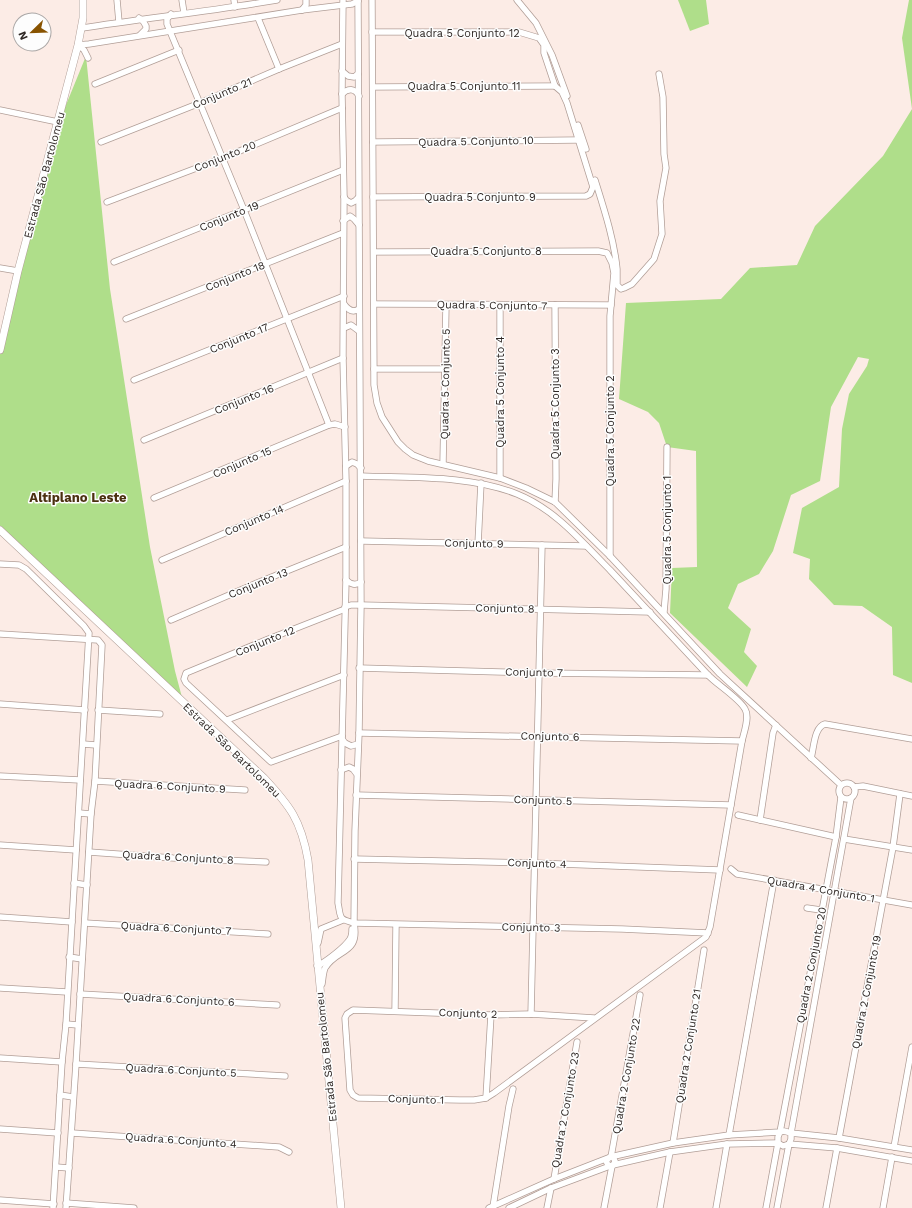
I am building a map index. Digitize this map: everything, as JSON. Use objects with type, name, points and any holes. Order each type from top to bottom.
[{"type":"street","name":"Estrada São Bartolomeu","points":[[0,350],[18,271],[78,45],[82,28],[84,8],[83,0]]},
{"type":"street","points":[[117,0],[119,22]]},
{"type":"street","points":[[182,0],[184,13]]},
{"type":"street","points":[[234,0],[235,7]]},
{"type":"street","points":[[82,28],[139,18],[235,7],[277,0]]},
{"type":"street","points":[[302,10],[306,5],[306,0]]},
{"type":"street","points":[[78,45],[258,18],[344,2],[352,4],[358,0]]},
{"type":"street","points":[[320,996],[323,972],[326,966],[352,945],[354,942],[355,930],[354,859],[356,773],[359,733],[361,605],[358,0]]},
{"type":"street","points":[[372,0],[374,385],[377,404],[382,417],[398,442],[413,454],[428,461],[500,478],[526,488],[555,502],[664,612],[720,674],[841,785]]},
{"type":"street","points":[[517,0],[536,23],[552,55],[582,138],[605,210],[617,269],[617,285],[621,289],[632,284],[654,259],[662,234],[660,201],[666,168],[664,154],[663,97],[659,74]]},
{"type":"street","points":[[342,919],[338,903],[346,580],[346,466],[343,358],[344,197],[342,108],[342,44],[344,2]]},
{"type":"street","points":[[171,14],[167,22],[170,31],[244,210],[329,426],[335,424],[345,427]]},
{"type":"street","points":[[139,18],[146,26],[146,29],[140,35]]},
{"type":"street","points":[[258,18],[279,69]]},
{"type":"street","name":"Quadra 5 Conjunto 12","points":[[372,32],[519,32],[539,38],[543,42],[546,58],[555,86]]},
{"type":"street","name":"Conjunto 21","points":[[101,142],[342,44]]},
{"type":"street","points":[[78,45],[84,50],[88,58]]},
{"type":"street","points":[[95,84],[179,50]]},
{"type":"street","points":[[342,71],[348,76],[354,77],[358,74]]},
{"type":"street","points":[[555,86],[564,96],[578,140]]},
{"type":"street","name":"Quadra 5 Conjunto 11","points":[[373,87],[555,86]]},
{"type":"street","points":[[342,94],[346,90],[351,89],[354,90],[359,97]]},
{"type":"street","name":"Conjunto 20","points":[[107,202],[223,158],[342,108]]},
{"type":"street","points":[[0,110],[58,122]]},
{"type":"street","name":"Quadra 5 Conjunto 10","points":[[373,142],[578,140]]},
{"type":"street","name":"Quadra 5 Conjunto 9","points":[[373,197],[586,196],[590,194],[594,187],[578,140]]},
{"type":"street","name":"Conjunto 19","points":[[114,262],[343,170]]},
{"type":"street","points":[[344,197],[350,203],[358,198]]},
{"type":"street","points":[[343,221],[348,216],[352,216],[359,226]]},
{"type":"street","name":"Conjunto 18","points":[[126,319],[343,233]]},
{"type":"street","name":"Quadra 5 Conjunto 8","points":[[374,252],[598,251]]},
{"type":"street","name":"Quadra 5 Conjunto 2","points":[[598,251],[607,253],[612,263],[614,273],[611,305],[610,556]]},
{"type":"street","points":[[0,268],[18,271]]},
{"type":"street","name":"Conjunto 17","points":[[134,380],[344,296]]},
{"type":"street","points":[[344,304],[352,310],[359,309]]},
{"type":"street","name":"Quadra 5 Conjunto 7","points":[[374,304],[611,305]]},
{"type":"street","name":"Quadra 5 Conjunto 5","points":[[444,464],[446,304]]},
{"type":"street","name":"Quadra 5 Conjunto 4","points":[[500,305],[500,478]]},
{"type":"street","name":"Quadra 5 Conjunto 3","points":[[555,502],[556,305]]},
{"type":"street","points":[[344,328],[351,325],[359,331]]},
{"type":"street","name":"Conjunto 16","points":[[144,440],[343,358]]},
{"type":"street","points":[[374,369],[445,370]]},
{"type":"street","name":"Conjunto 15","points":[[154,498],[329,426]]},
{"type":"street","name":"Quadra 5 Conjunto 1","points":[[664,612],[666,589],[667,447]]},
{"type":"street","points":[[346,466],[352,462],[361,468]]},
{"type":"street","points":[[361,476],[435,479],[481,483],[518,494],[538,504],[560,520],[650,612],[708,676],[746,710],[746,722],[708,933],[701,940],[486,1098]]},
{"type":"street","name":"Conjunto 14","points":[[162,560],[346,481]]},
{"type":"street","points":[[478,544],[481,483]]},
{"type":"street","name":"Estrada São Bartolomeu","points":[[0,530],[258,773],[283,799],[295,817],[306,847],[341,1208]]},
{"type":"street","name":"Conjunto 9","points":[[361,541],[586,546]]},
{"type":"street","points":[[531,1014],[542,545]]},
{"type":"street","name":"Conjunto 13","points":[[171,620],[346,547]]},
{"type":"street","points":[[0,564],[19,565],[26,569],[84,626],[89,633],[90,639],[54,1206],[0,1200]]},
{"type":"street","points":[[346,580],[349,583],[354,584],[361,582]]},
{"type":"street","name":"Conjunto 8","points":[[345,608],[351,605],[361,605],[650,612]]},
{"type":"street","name":"Conjunto 12","points":[[227,720],[186,683],[184,679],[186,673],[345,608]]},
{"type":"street","points":[[0,634],[90,639],[98,640],[102,645],[95,781],[91,814],[72,1133],[66,1206],[134,1208]]},
{"type":"street","name":"Conjunto 7","points":[[359,668],[708,676]]},
{"type":"street","points":[[342,737],[271,762],[227,720],[344,675]]},
{"type":"street","points":[[0,704],[85,710]]},
{"type":"street","points":[[98,710],[160,714]]},
{"type":"street","points":[[811,758],[818,729],[825,724],[912,739]]},
{"type":"street","points":[[760,820],[773,732],[776,725]]},
{"type":"street","name":"Conjunto 6","points":[[359,733],[742,741]]},
{"type":"street","points":[[342,737],[345,743],[351,746],[358,744]]},
{"type":"street","points":[[83,744],[96,745]]},
{"type":"street","points":[[341,770],[349,767],[356,773]]},
{"type":"street","points":[[0,776],[80,780]]},
{"type":"street","name":"Quadra 6 Conjunto 9","points":[[95,781],[245,790]]},
{"type":"street","points":[[841,785],[848,783],[854,787],[863,786],[912,796]]},
{"type":"street","points":[[841,785],[839,790],[841,797],[846,799],[851,798]]},
{"type":"street","points":[[777,1208],[791,1139],[834,891],[851,798],[854,794],[854,787]]},
{"type":"street","name":"Quadra 2 Conjunto 19","points":[[839,1138],[893,847],[900,794]]},
{"type":"street","name":"Conjunto 5","points":[[356,795],[731,805]]},
{"type":"street","name":"Quadra 2 Conjunto 20","points":[[780,1132],[836,837],[841,797]]},
{"type":"street","points":[[79,813],[91,814]]},
{"type":"street","points":[[738,815],[836,837]]},
{"type":"street","points":[[844,839],[912,850]]},
{"type":"street","points":[[0,845],[76,850]]},
{"type":"street","name":"Quadra 6 Conjunto 8","points":[[89,852],[173,858],[266,862]]},
{"type":"street","name":"Conjunto 4","points":[[354,859],[534,863],[720,870]]},
{"type":"street","name":"Quadra 4 Conjunto 1","points":[[731,869],[737,874],[912,905]]},
{"type":"street","points":[[729,1135],[774,880]]},
{"type":"street","points":[[74,883],[87,885]]},
{"type":"street","points":[[807,908],[821,910]]},
{"type":"street","points":[[0,917],[72,922]]},
{"type":"street","points":[[314,928],[342,919]]},
{"type":"street","points":[[316,951],[321,929],[342,919]]},
{"type":"street","name":"Conjunto 3","points":[[342,919],[354,923],[396,925],[622,929],[708,933]]},
{"type":"street","name":"Quadra 6 Conjunto 7","points":[[84,923],[268,934]]},
{"type":"street","points":[[317,966],[348,942],[354,923]]},
{"type":"street","points":[[395,1011],[396,925]]},
{"type":"street","name":"Quadra 2 Conjunto 21","points":[[673,1143],[704,950]]},
{"type":"street","points":[[69,957],[82,959]]},
{"type":"street","points":[[0,988],[67,992]]},
{"type":"street","name":"Quadra 6 Conjunto 6","points":[[80,994],[277,1005]]},
{"type":"street","name":"Quadra 2 Conjunto 22","points":[[604,1208],[612,1166],[615,1161],[611,1158],[640,995]]},
{"type":"street","name":"Conjunto 2","points":[[350,1090],[345,1018],[347,1014],[353,1010],[531,1014],[594,1018]]},
{"type":"street","points":[[486,1098],[491,1014]]},
{"type":"street","points":[[66,1024],[78,1025]]},
{"type":"street","name":"Quadra 2 Conjunto 23","points":[[554,1178],[577,1042]]},
{"type":"street","points":[[894,1147],[912,1047]]},
{"type":"street","points":[[0,1058],[62,1062]]},
{"type":"street","name":"Quadra 6 Conjunto 5","points":[[76,1064],[285,1076]]},
{"type":"street","points":[[491,1207],[513,1089]]},
{"type":"street","name":"Conjunto 1","points":[[350,1090],[353,1095],[358,1098],[474,1100],[486,1098]]},
{"type":"street","points":[[60,1095],[74,1097]]},
{"type":"street","points":[[0,1129],[58,1133]]},
{"type":"street","points":[[491,1207],[554,1178],[611,1158],[673,1143],[729,1135],[784,1131],[912,1150]]},
{"type":"street","points":[[766,1208],[780,1132]]},
{"type":"street","name":"Quadra 6 Conjunto 4","points":[[72,1133],[279,1147],[290,1152]]},
{"type":"street","points":[[509,1208],[551,1188],[612,1166],[670,1152],[727,1144],[778,1143],[783,1146],[789,1144],[837,1148],[912,1161]]},
{"type":"street","points":[[716,1208],[727,1144]]},
{"type":"street","points":[[826,1208],[837,1148]]},
{"type":"street","points":[[660,1208],[670,1152]]},
{"type":"street","points":[[883,1208],[892,1158]]},
{"type":"street","points":[[56,1167],[69,1168]]},
{"type":"street","points":[[548,1208],[551,1188]]},
{"type":"green space","points":[[678,0],[706,0],[709,24],[690,31]]},
{"type":"green space","points":[[909,0],[912,0],[912,109],[902,38]]},
{"type":"green space","points":[[86,56],[110,289],[150,547],[175,671],[184,705],[0,530],[0,335],[59,122]]},
{"type":"green space","points":[[912,109],[912,683],[893,675],[892,627],[862,606],[834,605],[809,579],[810,559],[793,553],[802,508],[839,487],[842,429],[849,394],[867,366],[869,359],[858,357],[831,407],[820,481],[791,495],[773,551],[759,574],[738,584],[728,608],[751,629],[744,652],[757,666],[747,687],[670,613],[672,568],[697,567],[696,451],[667,447],[659,423],[648,412],[619,399],[626,303],[721,299],[750,268],[797,265],[815,226],[883,156]]},
{"type":"district","name":"Altiplano Leste","points":[[78,497]]}]
